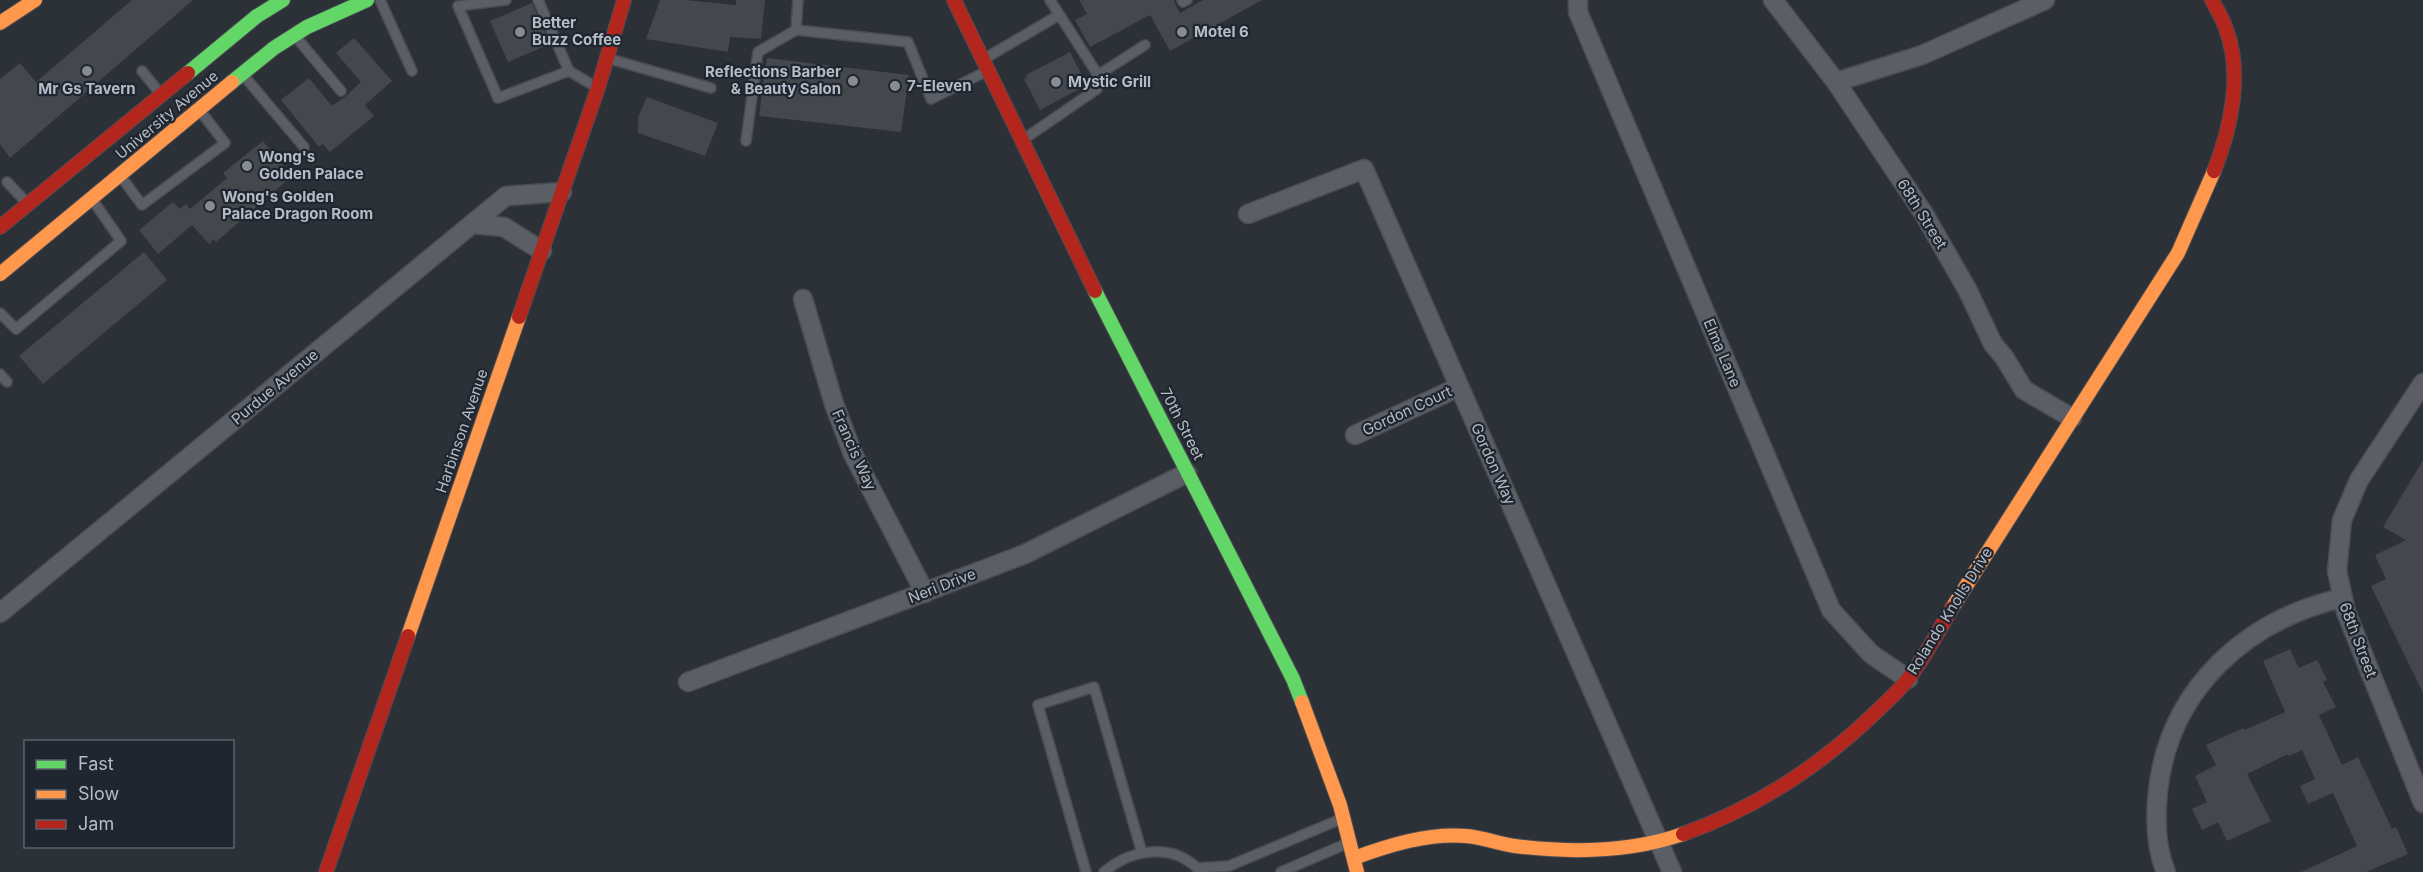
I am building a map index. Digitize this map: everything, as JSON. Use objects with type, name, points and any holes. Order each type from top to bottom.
[{"type":"street","points":[[0,23],[35,0]]},
{"type":"street","name":"University Avenue","points":[[0,227],[256,16],[266,4],[282,0]]},
{"type":"street","name":"University Avenue","points":[[0,274],[274,48],[295,35],[367,0]]},
{"type":"street","name":"Harbinson Avenue","points":[[326,872],[598,88],[624,0]]},
{"type":"street","name":"70th Street","points":[[954,0],[1089,279],[1293,679],[1344,818],[1356,865]]},
{"type":"street","name":"Elma Lane","points":[[1578,0],[1578,12],[1831,610],[1871,654],[1908,679]]},
{"type":"street","name":"68th Street","points":[[1773,0],[1836,82],[1924,214],[1967,289],[1993,344],[2004,357],[2024,390],[2072,418]]},
{"type":"street","points":[[1836,82],[1922,55],[2044,0]]},
{"type":"street","name":"Rolando Knolls Drive","points":[[1356,865],[1398,844],[1443,837],[1467,836],[1552,849],[1607,848],[1660,841],[1728,816],[1784,786],[1853,734],[1886,703],[1908,679],[2178,253],[2225,142],[2233,96],[2232,57],[2222,20],[2212,0]]},
{"type":"street","name":"Gordon Way","points":[[1248,214],[1364,169],[1672,872]]},
{"type":"street","name":"Purdue Avenue","points":[[0,613],[506,196],[562,192]]},
{"type":"street","points":[[472,224],[504,227],[542,251]]},
{"type":"street","name":"Francis Way","points":[[803,299],[834,404],[853,454],[925,593]]},
{"type":"street","name":"68th Street","points":[[2423,383],[2359,480],[2342,520],[2337,570],[2346,612],[2423,803]]},
{"type":"street","name":"Gordon Court","points":[[1355,435],[1459,387]]},
{"type":"street","name":"Neri Drive","points":[[688,682],[1026,554],[1187,473]]},
{"type":"street","points":[[2166,872],[2160,858],[2157,832],[2159,781],[2174,732],[2198,688],[2231,651],[2265,627],[2294,612],[2342,598]]},
{"type":"lane","points":[[380,0],[412,71]]},
{"type":"lane","points":[[506,0],[457,3],[498,98],[569,71]]},
{"type":"lane","points":[[538,0],[569,71],[598,88]]},
{"type":"lane","points":[[796,30],[798,0]]},
{"type":"lane","points":[[1022,140],[1097,89],[1098,75],[1050,0]]},
{"type":"lane","points":[[746,141],[758,52],[796,30],[908,42],[931,99],[1059,15]]},
{"type":"lane","points":[[295,35],[341,91]]},
{"type":"lane","points":[[1098,75],[1145,45]]},
{"type":"lane","points":[[607,59],[711,88]]},
{"type":"lane","points":[[142,71],[161,94]]},
{"type":"lane","points":[[243,74],[304,147]]},
{"type":"lane","points":[[120,175],[141,205],[225,143],[199,110]]},
{"type":"lane","points":[[8,182],[27,204]]},
{"type":"lane","points":[[0,313],[16,329],[122,241],[92,198]]},
{"type":"lane","points":[[0,374],[7,382]]},
{"type":"lane","points":[[1086,872],[1038,705],[1094,687],[1142,853]]},
{"type":"lane","points":[[1104,872],[1120,861],[1142,853],[1163,851],[1175,854],[1198,870],[1229,866],[1344,818]]},
{"type":"lane","points":[[1281,872],[1350,842]]},
{"type":"building","points":[[132,0],[193,0],[10,158],[0,144],[0,79],[20,63],[36,82]]},
{"type":"building","points":[[660,0],[736,5],[736,0],[765,0],[761,39],[730,37],[728,52],[646,39]]},
{"type":"building","points":[[1079,0],[1175,0],[1180,13],[1203,0],[1262,0],[1170,51],[1150,15],[1090,47],[1075,20],[1087,14]]},
{"type":"building","name":"Better Buzz Coffee","points":[[532,3],[550,44],[508,62],[490,21]]},
{"type":"building","points":[[354,38],[392,81],[365,105],[374,116],[330,152],[323,144],[319,147],[281,100],[309,78],[332,106],[346,96],[361,82],[336,53]]},
{"type":"building","name":"Mystic Grill","points":[[1070,52],[1087,85],[1040,110],[1024,79],[1026,75]]},
{"type":"building","points":[[767,58],[909,75],[901,132],[759,116]]},
{"type":"building","points":[[647,97],[718,123],[705,156],[638,133],[638,117]]},
{"type":"building","points":[[263,141],[292,176],[216,242],[214,239],[209,244],[192,225],[158,254],[139,230],[173,202],[180,209],[186,204],[190,209],[227,178],[223,173]]},
{"type":"building","points":[[144,252],[167,280],[43,384],[19,356]]},
{"type":"building","points":[[2423,460],[2423,693],[2371,586],[2386,579],[2375,555],[2406,540],[2383,527]]},
{"type":"building","points":[[2290,649],[2299,668],[2317,660],[2327,680],[2323,682],[2336,707],[2319,715],[2342,765],[2358,757],[2392,829],[2396,827],[2408,854],[2366,872],[2301,872],[2357,846],[2333,793],[2308,804],[2300,786],[2315,779],[2302,750],[2289,756],[2288,754],[2247,774],[2271,821],[2227,841],[2218,822],[2202,830],[2192,809],[2207,802],[2195,776],[2216,765],[2206,745],[2285,712],[2263,661]]},
{"type":"traffic: fast","points":[[188,73],[257,16],[283,0]]},
{"type":"traffic: fast","points":[[232,82],[274,48],[307,27],[367,0]]},
{"type":"traffic: fast","points":[[1095,291],[1293,679],[1302,702]]},
{"type":"traffic: slow","points":[[0,23],[35,0]]},
{"type":"traffic: slow","points":[[0,274],[232,82]]},
{"type":"traffic: slow","points":[[1952,608],[2178,253],[2214,171]]},
{"type":"traffic: slow","points":[[408,636],[519,317]]},
{"type":"traffic: slow","points":[[1302,702],[1340,805],[1357,872]]},
{"type":"traffic: slow","points":[[1354,858],[1395,845],[1437,836],[1466,836],[1515,846],[1579,850],[1621,848],[1683,834]]},
{"type":"traffic: jam","points":[[519,317],[598,88],[624,0]]},
{"type":"traffic: jam","points":[[954,0],[1095,291]]},
{"type":"traffic: jam","points":[[2212,0],[2223,22],[2234,64],[2230,119],[2214,171]]},
{"type":"traffic: jam","points":[[0,227],[188,73]]},
{"type":"traffic: jam","points":[[1683,834],[1762,798],[1833,750],[1893,696],[1908,679],[1952,608]]},
{"type":"traffic: jam","points":[[326,872],[408,636]]},
{"type":"place","name":"Better Buzz Coffee","points":[[520,32]]},
{"type":"place","name":"Motel 6","points":[[1182,32]]},
{"type":"place","name":"Mr Gs Tavern","points":[[87,71]]},
{"type":"place","name":"Reflections Barber & Beauty Salon","points":[[853,81]]},
{"type":"place","name":"Mystic Grill","points":[[1056,82]]},
{"type":"place","name":"7-Eleven","points":[[895,86]]},
{"type":"place","name":"Wong's Golden Palace","points":[[247,166]]},
{"type":"place","name":"Wong's Golden Palace Dragon Room","points":[[210,206]]}]
